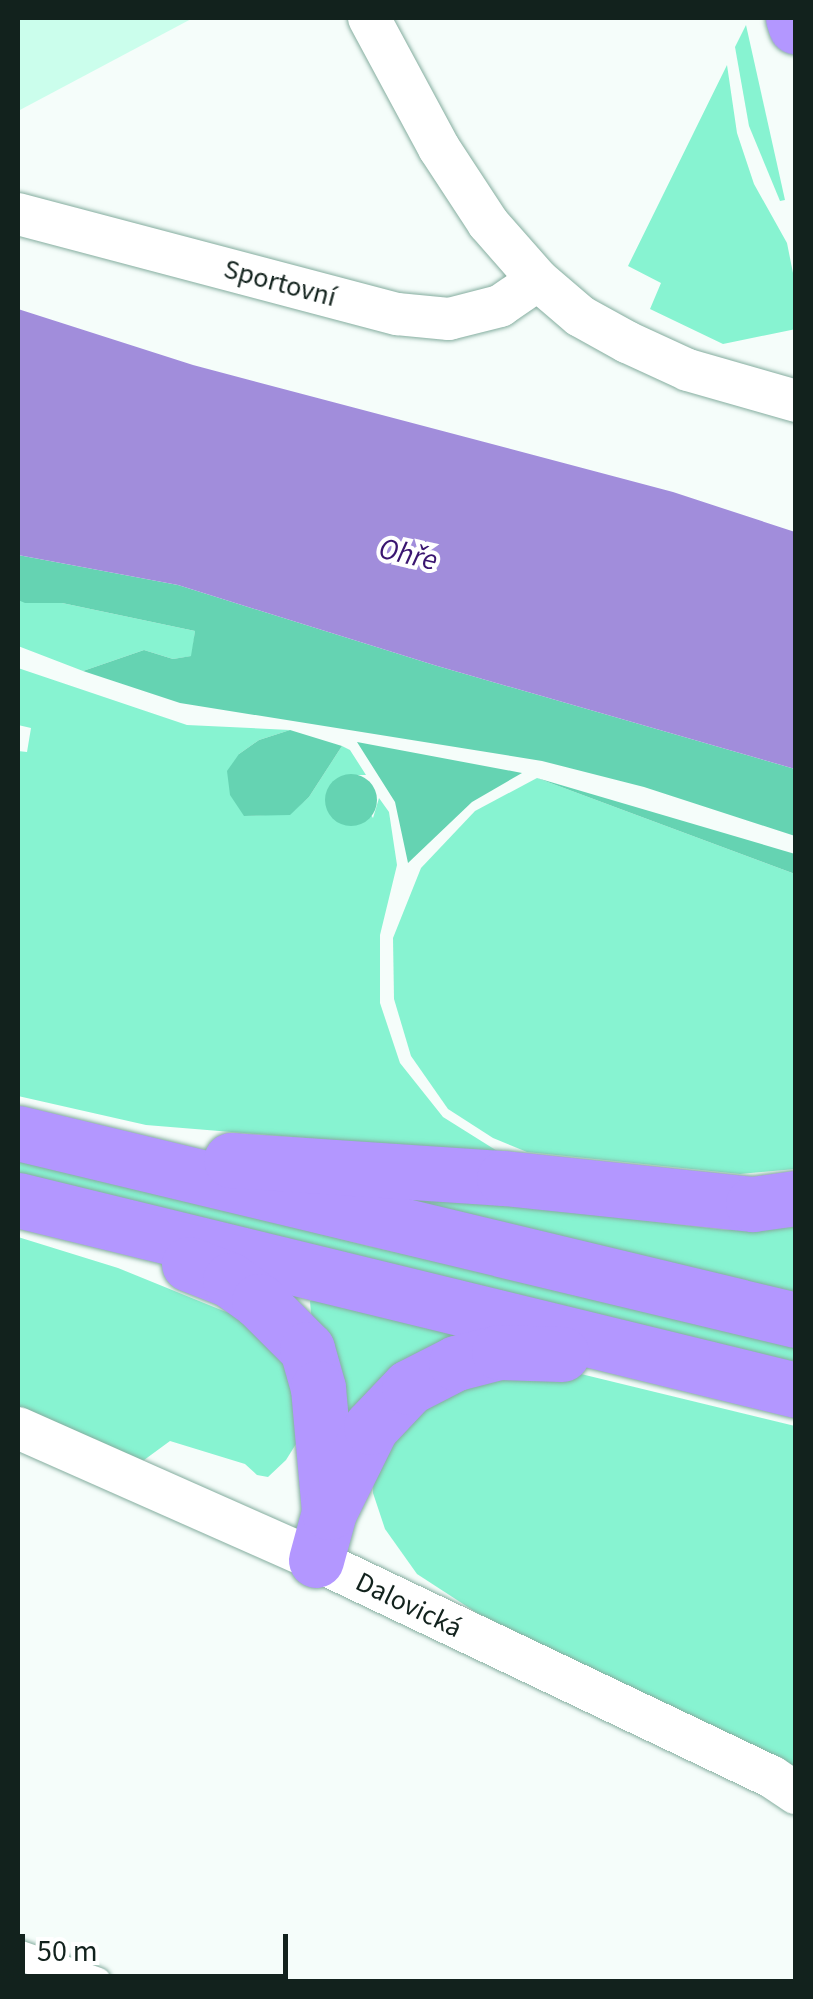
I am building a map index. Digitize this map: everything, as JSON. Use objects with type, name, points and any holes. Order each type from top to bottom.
[{"type":"highway","points":[[794,18],[796,27]]},
{"type":"highway","points":[[18,1133],[796,1320]]},
{"type":"highway","points":[[118,1156],[295,1162],[504,1178],[753,1204],[796,1198]]},
{"type":"highway","points":[[39,1206],[796,1390]]},
{"type":"highway","points":[[39,1206],[230,1280],[259,1301],[307,1349],[318,1388],[322,1536]]},
{"type":"highway","points":[[322,1536],[372,1426],[409,1386],[456,1364],[498,1352],[694,1365]]},
{"type":"street","points":[[369,18],[439,148],[488,223],[538,280],[580,316],[627,342],[688,370],[796,401]]},
{"type":"street","name":"Sportovní","points":[[18,214],[396,314],[450,319],[500,306],[538,280]]},
{"type":"street","name":"Dalovická","points":[[18,1428],[322,1536],[796,1793]]},
{"type":"street","points":[[18,1955],[96,1982]]},
{"type":"shaded area","points":[[18,18],[193,18],[18,111]]},
{"type":"green space","points":[[746,25],[785,200],[780,201],[749,126],[735,47]]},
{"type":"green space","points":[[727,65],[737,133],[754,184],[787,243],[795,283],[796,329],[723,344],[650,309],[661,283],[628,266]]},
{"type":"green space","points":[[18,555],[178,585],[434,665],[795,769],[795,836],[644,787],[542,761],[180,703],[83,671],[144,650],[173,659],[191,656],[195,631],[62,603],[18,600]]},
{"type":"green space","points":[[18,600],[62,603],[195,631],[192,656],[173,659],[144,650],[83,671],[18,646]]},
{"type":"green space","points":[[18,668],[187,725],[290,730],[259,740],[239,754],[245,816],[290,814],[309,797],[342,746],[350,750],[366,775],[346,775],[373,818],[379,798],[389,812],[397,865],[380,935],[380,1003],[400,1063],[443,1117],[502,1154],[146,1125],[18,1096],[18,751],[27,752],[31,728],[18,725]]},
{"type":"green space","points":[[290,730],[342,746],[309,797],[290,815],[244,816],[230,795],[227,771],[239,754],[259,740]]},
{"type":"green space","points":[[357,742],[522,773],[472,802],[408,863],[395,802]]},
{"type":"green space","points":[[351,774],[370,781],[377,800],[370,819],[351,826],[332,819],[325,800],[332,781]]},
{"type":"green space","points":[[537,778],[795,874],[795,1169],[740,1174],[527,1152],[493,1138],[448,1109],[411,1056],[394,999],[393,938],[421,868],[475,811]]},
{"type":"green space","points":[[537,778],[795,854],[795,874]]},
{"type":"green space","points":[[18,1157],[368,1246],[795,1343],[795,1363],[18,1175]]},
{"type":"green space","points":[[337,1185],[726,1230],[795,1227],[795,1293]]},
{"type":"green space","points":[[18,1237],[118,1268],[236,1316],[293,1373],[296,1444],[286,1460],[268,1477],[257,1475],[245,1464],[170,1441],[140,1463],[18,1409]]},
{"type":"green space","points":[[310,1301],[453,1333],[455,1338],[350,1420],[332,1356],[311,1313]]},
{"type":"green space","points":[[513,1370],[581,1374],[795,1426],[795,1767],[477,1613],[417,1574],[385,1529],[373,1493],[374,1466],[434,1395]]},
{"type":"water","name":"Ohře","points":[[18,309],[193,365],[673,492],[795,532],[795,769],[434,665],[178,585],[18,555]]}]
